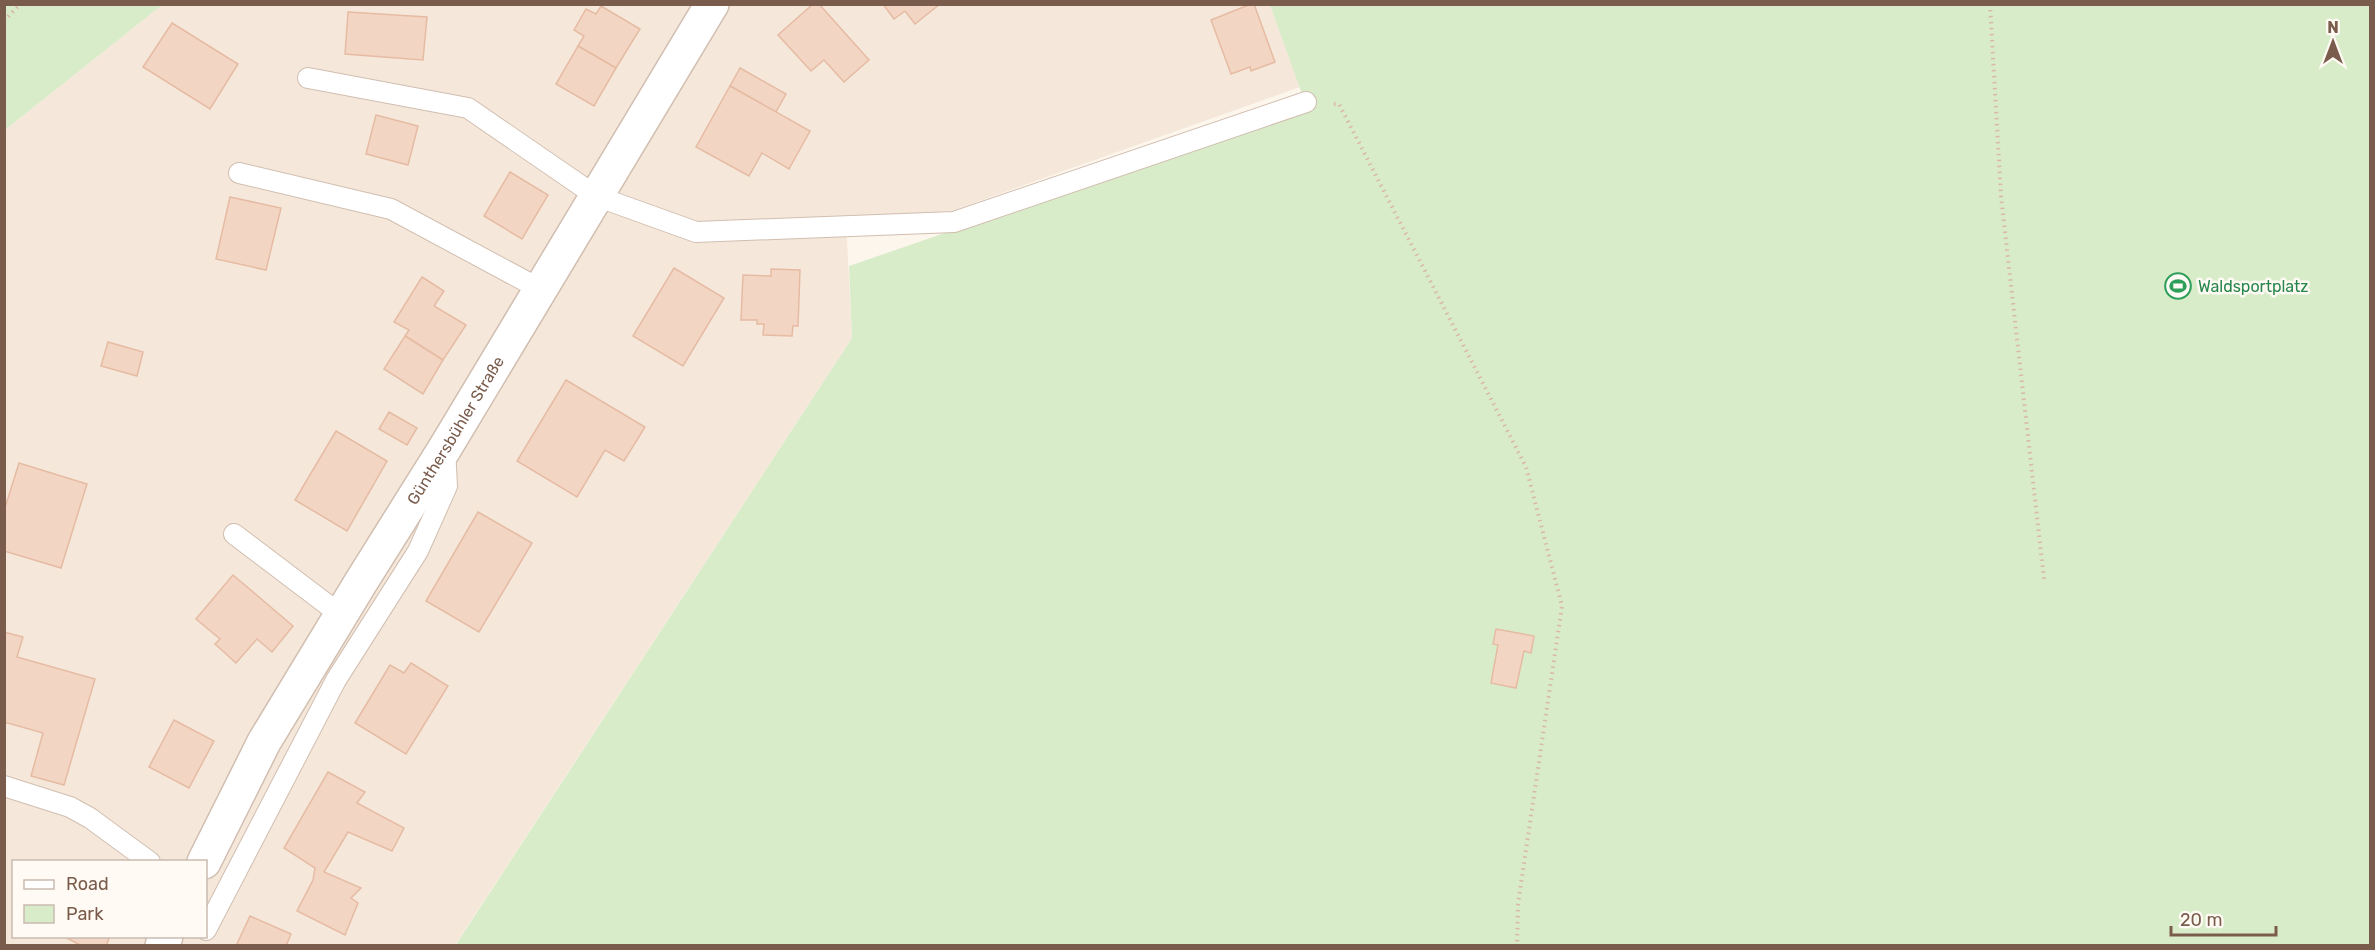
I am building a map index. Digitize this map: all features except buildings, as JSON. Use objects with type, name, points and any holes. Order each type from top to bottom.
[{"type":"street","name":"Günthersbühler Straße","points":[[205,860],[264,742],[445,448],[712,4]]},
{"type":"lane","points":[[308,78],[468,108],[596,196],[696,232],[954,222],[1306,102]]},
{"type":"lane","points":[[239,173],[391,209],[540,289]]},
{"type":"lane","points":[[207,928],[336,680],[418,551],[447,486],[445,448]]},
{"type":"lane","points":[[234,534],[341,615]]},
{"type":"lane","points":[[4,786],[70,807],[90,818],[149,860]]},
{"type":"path","points":[[4,21],[20,4]]},
{"type":"path","points":[[1990,4],[2001,196],[2044,579]]},
{"type":"path","points":[[1306,102],[1339,104],[1526,467],[1562,606],[1518,904],[1517,945]]},
{"type":"shaded area","points":[[162,5],[1270,5],[1300,87],[951,211],[846,220],[852,338],[455,945],[5,946],[5,130]]},
{"type":"green space","points":[[5,4],[162,4],[162,5],[5,130]]},
{"type":"green space","points":[[1270,5],[2370,5],[2370,945],[455,946],[852,338],[849,266],[1307,108]]},
{"type":"place","name":"Waldsportplatz","points":[[2178,286]]}]
